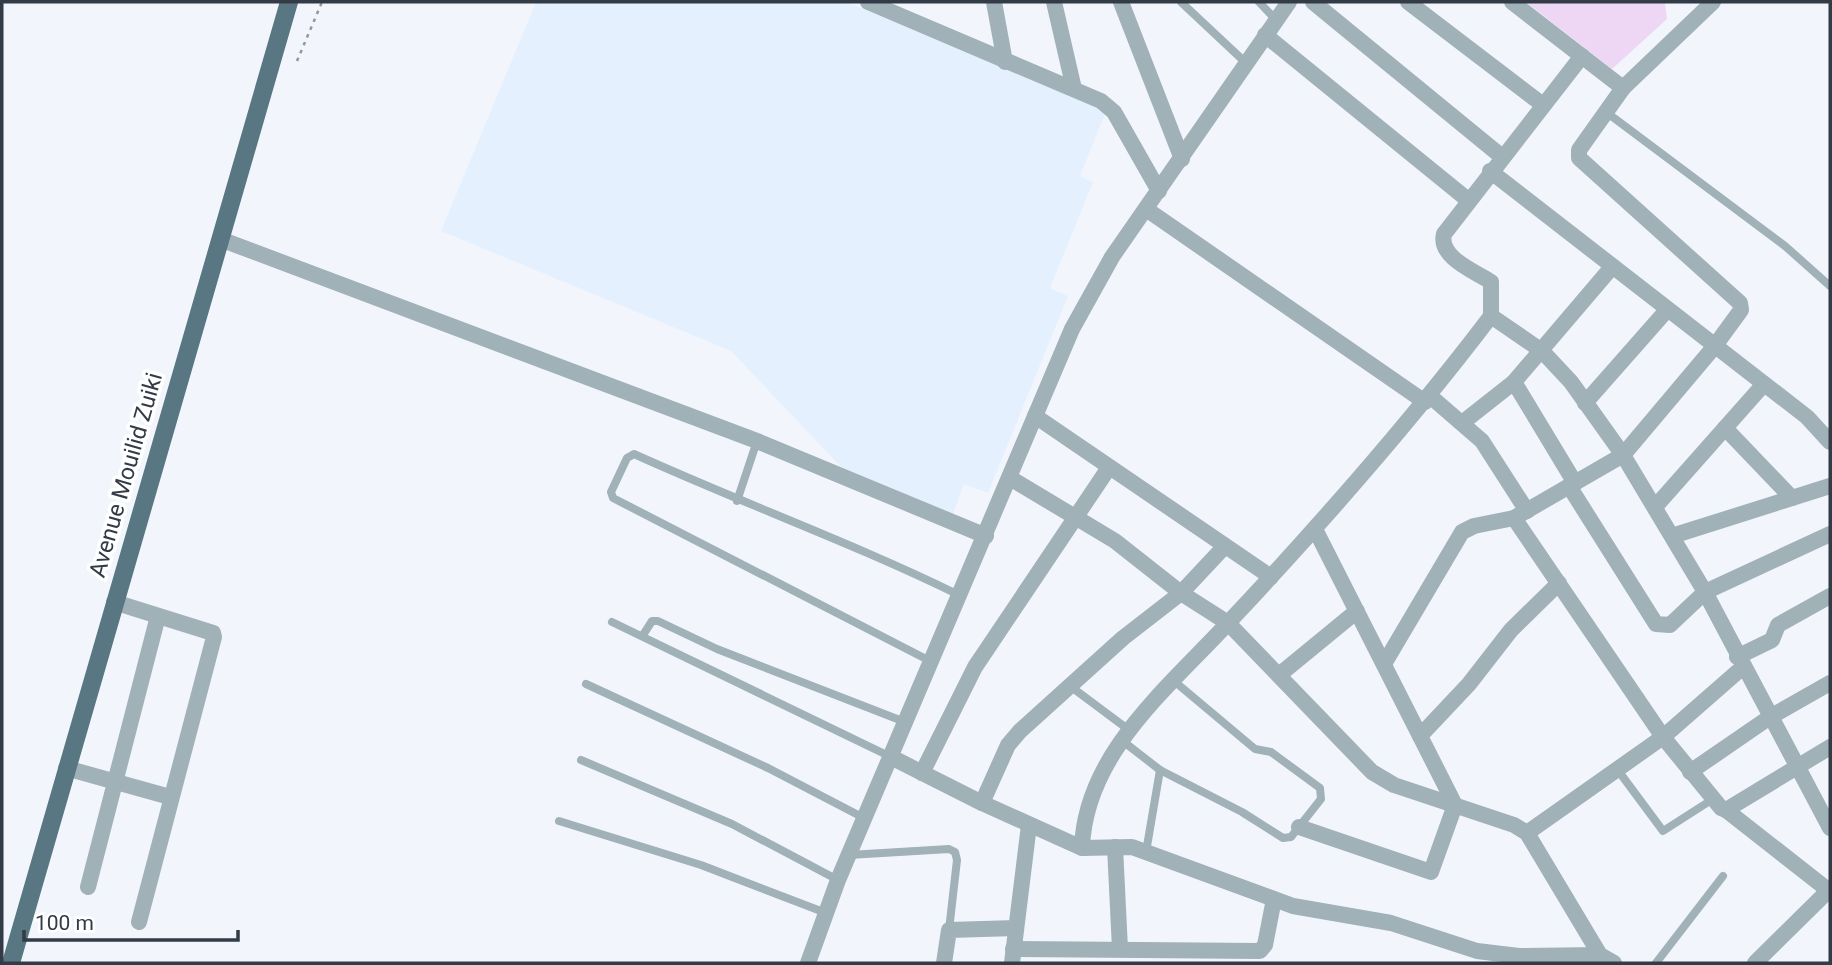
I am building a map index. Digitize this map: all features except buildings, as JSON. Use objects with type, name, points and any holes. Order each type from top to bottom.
[{"type":"main road","name":"Avenue Mouilid Zuiki","points":[[11,963],[289,2]]},
{"type":"street","points":[[868,2],[1101,101],[1114,112],[1159,191]]},
{"type":"street","points":[[994,2],[1005,62]]},
{"type":"street","points":[[1054,2],[1074,89]]},
{"type":"street","points":[[1121,2],[1182,159]]},
{"type":"street","points":[[808,963],[838,880],[930,661],[1092,290],[1245,62],[1289,2]]},
{"type":"street","points":[[1313,2],[1501,156]]},
{"type":"street","points":[[1408,2],[1543,105]]},
{"type":"street","points":[[1512,2],[1623,88]]},
{"type":"street","points":[[1384,664],[1462,532],[1521,514],[1623,455],[1738,317],[1740,303],[1579,158],[1579,149],[1623,88],[1713,2]]},
{"type":"street","points":[[1265,35],[1468,200]]},
{"type":"street","points":[[1082,848],[1082,828],[1096,785],[1125,734],[1315,529],[1427,399],[1491,316],[1491,282],[1446,253],[1442,243],[1444,234],[1501,156],[1582,57]]},
{"type":"street","points":[[1490,171],[1807,417],[1830,442]]},
{"type":"street","points":[[1146,209],[1462,423],[1482,441],[1559,583],[1663,737],[1690,772],[1719,804],[1829,890],[1760,961]]},
{"type":"street","points":[[220,239],[757,441],[986,536]]},
{"type":"street","points":[[1462,423],[1514,382],[1612,267]]},
{"type":"street","points":[[1586,403],[1667,310]]},
{"type":"street","points":[[1491,316],[1542,351],[1572,382],[1623,455],[1705,592],[1830,828]]},
{"type":"street","points":[[1514,382],[1656,624],[1670,625],[1705,592],[1830,534]]},
{"type":"street","points":[[1655,507],[1764,384]]},
{"type":"street","points":[[1035,416],[1270,577]]},
{"type":"street","points":[[1725,428],[1792,498]]},
{"type":"street","points":[[922,773],[975,667],[1108,468]]},
{"type":"street","points":[[1010,478],[1115,541],[1181,593],[1228,623],[1372,772],[1394,785],[1514,825],[1527,833],[1607,959]]},
{"type":"street","points":[[1672,536],[1830,486]]},
{"type":"street","points":[[1299,827],[1431,872],[1455,805],[1315,529]]},
{"type":"street","points":[[982,803],[1008,745],[1123,638],[1181,593],[1225,546]]},
{"type":"street","points":[[1420,736],[1469,684],[1511,630],[1559,583]]},
{"type":"street","points":[[1527,833],[1663,737],[1740,662],[1772,640],[1778,625],[1830,596]]},
{"type":"street","points":[[114,602],[213,633],[214,637],[139,922]]},
{"type":"street","points":[[1279,676],[1357,611]]},
{"type":"street","points":[[88,887],[159,616]]},
{"type":"street","points":[[1690,772],[1770,717],[1830,683]]},
{"type":"street","points":[[1719,804],[1798,768],[1830,747]]},
{"type":"street","points":[[891,757],[982,803],[1082,848],[1115,847],[1146,852],[1274,899],[1325,914],[1391,923],[1497,954],[1607,959]]},
{"type":"street","points":[[66,768],[170,797]]},
{"type":"street","points":[[1029,825],[1012,956],[1120,949],[1260,951],[1265,945],[1274,899]]},
{"type":"street","points":[[1115,847],[1120,949]]},
{"type":"street","points":[[944,963],[949,930],[1016,928]]},
{"type":"lane","points":[[1181,2],[1245,62]]},
{"type":"lane","points":[[1259,2],[1276,20]]},
{"type":"lane","points":[[1606,112],[1784,246],[1830,286]]},
{"type":"lane","points":[[737,501],[757,441]]},
{"type":"lane","points":[[930,661],[613,498],[611,492],[627,458],[634,454],[737,501],[883,558],[959,595]]},
{"type":"lane","points":[[643,635],[652,621],[658,621],[717,649],[905,722]]},
{"type":"lane","points":[[612,622],[891,757]]},
{"type":"lane","points":[[1070,686],[1125,734],[1160,770],[1242,812],[1283,838],[1291,837],[1321,799],[1320,788],[1271,752],[1255,749],[1174,681]]},
{"type":"lane","points":[[586,684],[768,768],[865,818]]},
{"type":"lane","points":[[581,760],[733,824],[838,880]]},
{"type":"lane","points":[[1617,769],[1663,831],[1719,804]]},
{"type":"lane","points":[[1146,852],[1160,770]]},
{"type":"lane","points":[[559,821],[701,864],[826,913]]},
{"type":"lane","points":[[849,855],[949,849],[955,852],[957,860],[949,930]]},
{"type":"lane","points":[[1656,963],[1723,876]]},
{"type":"path","points":[[297,61],[322,2]]},
{"type":"shaded area","points":[[536,2],[847,2],[1106,111],[1080,176],[1093,182],[1050,288],[1068,296],[988,493],[964,484],[953,514],[841,467],[731,351],[441,231]]},
{"type":"shaded area","points":[[1526,2],[1665,2],[1667,19],[1612,69]]}]
